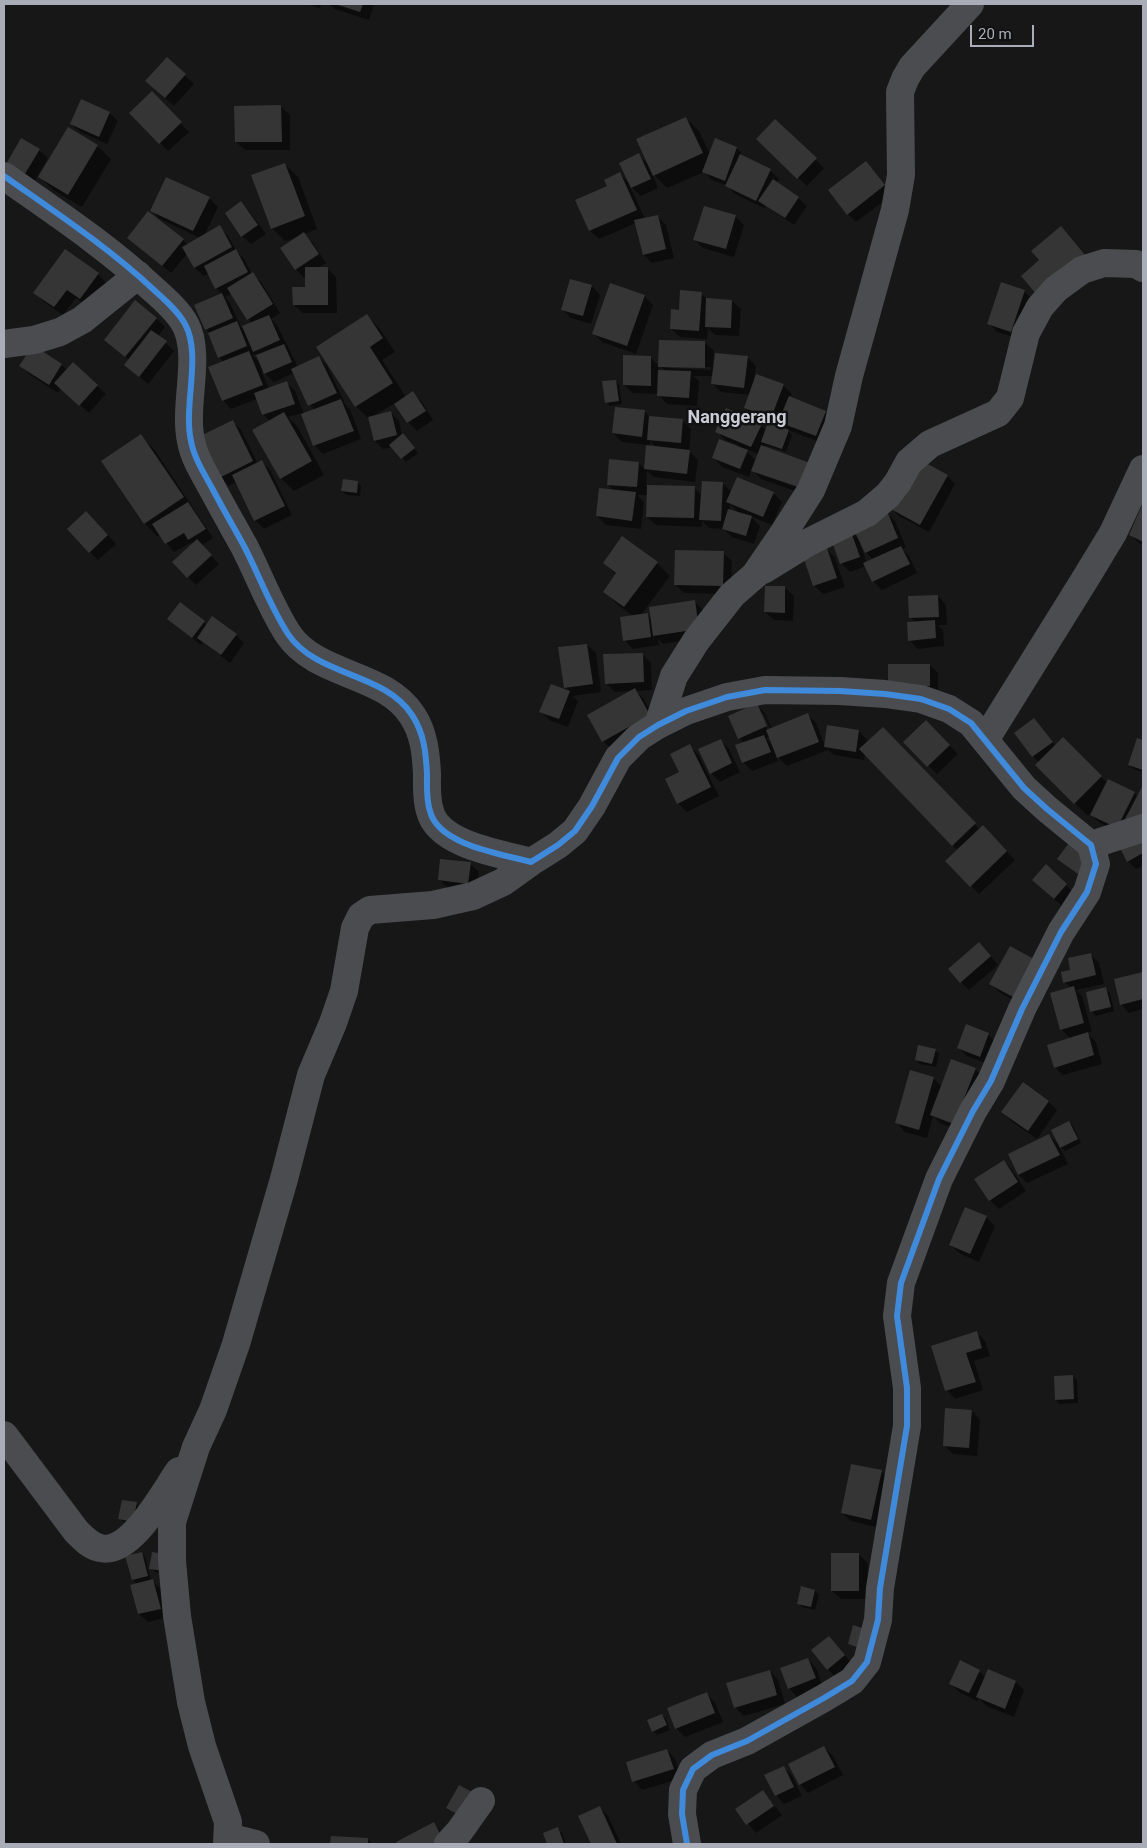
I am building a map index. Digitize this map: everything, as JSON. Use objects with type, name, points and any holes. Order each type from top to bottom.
[{"type":"street","points":[[755,575],[811,490],[838,426],[849,376],[895,210],[900,174],[900,92],[912,67],[970,4]]},
{"type":"street","points":[[4,176],[138,275],[180,316],[190,334],[192,362],[188,429],[191,444],[198,462],[245,548],[277,616],[291,637],[309,654],[344,673],[369,682],[398,698],[412,715],[423,737],[430,814],[441,830],[472,847],[531,862]]},
{"type":"street","points":[[658,725],[674,676],[696,641],[732,595],[755,575],[807,543],[867,513],[888,495],[909,462],[930,444],[998,413],[1010,398],[1026,333],[1040,307],[1056,289],[1082,270],[1104,263],[1136,264],[1143,268]]},
{"type":"street","points":[[4,344],[34,340],[60,332],[82,320],[138,275]]},
{"type":"street","points":[[985,740],[1096,562],[1141,478]]},
{"type":"street","points":[[256,1844],[227,1841],[228,1822],[202,1746],[191,1702],[177,1616],[172,1562],[172,1522],[196,1447],[213,1410],[236,1344],[284,1178],[311,1075],[344,991],[355,928],[361,916],[370,910],[433,904],[473,896],[502,882],[558,845],[575,831],[592,806],[618,758],[639,737],[686,711],[727,696],[765,690],[840,691],[921,699],[949,709],[972,723],[1024,788],[1046,809],[1092,845],[1096,864],[1094,876],[1087,892],[1071,914],[1056,940],[1022,1008],[991,1081],[973,1111],[939,1179],[900,1283],[897,1316],[907,1388],[907,1426],[880,1588],[878,1620],[866,1662],[852,1681],[747,1741],[712,1755],[694,1769],[683,1790],[682,1814],[687,1844]]},
{"type":"street","points":[[1092,845],[1143,828]]},
{"type":"street","points":[[4,1435],[76,1530],[88,1543],[101,1549],[125,1543],[138,1531],[196,1447]]},
{"type":"street","points":[[448,1844],[481,1801]]},
{"type":"building","points":[[335,4],[363,4],[360,12]]},
{"type":"building","points":[[167,57],[186,74],[165,98],[145,81]]},
{"type":"building","points":[[152,91],[182,122],[159,144],[129,113]]},
{"type":"building","points":[[81,99],[110,112],[99,137],[70,124]]},
{"type":"building","points":[[281,105],[282,142],[235,142],[234,106]]},
{"type":"building","points":[[686,117],[703,153],[653,176],[636,139]]},
{"type":"building","points":[[775,119],[817,158],[797,179],[756,139]]},
{"type":"building","points":[[68,127],[98,145],[68,195],[38,177]]},
{"type":"building","points":[[21,138],[40,149],[23,177],[5,166]]},
{"type":"building","points":[[715,138],[737,147],[725,181],[702,172]]},
{"type":"building","points":[[639,153],[651,179],[631,188],[619,163]]},
{"type":"building","points":[[740,154],[771,169],[756,201],[725,186]]},
{"type":"building","points":[[866,161],[885,185],[847,215],[828,190]]},
{"type":"building","points":[[285,163],[305,216],[271,229],[251,175]]},
{"type":"building","points":[[620,172],[637,210],[589,231],[575,200],[607,186],[604,180]]},
{"type":"building","points":[[166,177],[210,197],[193,231],[150,211]]},
{"type":"building","points":[[773,179],[799,197],[785,218],[758,201]]},
{"type":"building","points":[[241,201],[258,225],[241,237],[225,213]]},
{"type":"building","points":[[704,206],[736,215],[726,249],[693,240]]},
{"type":"building","points":[[148,211],[184,239],[162,266],[127,238]]},
{"type":"building","points":[[658,215],[666,249],[643,255],[634,220]]},
{"type":"building","points":[[220,225],[232,247],[194,268],[182,247]]},
{"type":"building","points":[[1061,226],[1085,255],[1037,295],[1021,276],[1039,260],[1031,251]]},
{"type":"building","points":[[304,232],[319,254],[295,270],[280,248]]},
{"type":"building","points":[[65,249],[99,273],[80,299],[67,290],[54,307],[33,293]]},
{"type":"building","points":[[236,249],[248,272],[215,289],[204,266]]},
{"type":"building","points":[[305,267],[328,267],[328,305],[293,305],[292,287],[305,287]]},
{"type":"building","points":[[253,272],[273,304],[247,320],[227,288]]},
{"type":"building","points":[[570,279],[592,285],[583,316],[561,310]]},
{"type":"building","points":[[1001,282],[1025,290],[1011,332],[987,324]]},
{"type":"building","points":[[610,283],[645,295],[627,346],[592,334]]},
{"type":"building","points":[[680,290],[702,292],[699,331],[670,329],[671,309],[679,310]]},
{"type":"building","points":[[222,293],[233,318],[205,330],[194,305]]},
{"type":"building","points":[[706,298],[732,300],[731,328],[705,327]]},
{"type":"building","points":[[135,300],[157,318],[125,357],[104,340]]},
{"type":"building","points":[[367,314],[383,338],[370,347],[393,383],[355,407],[316,347]]},
{"type":"building","points":[[269,315],[280,340],[253,352],[242,326]]},
{"type":"building","points":[[237,321],[247,346],[218,358],[208,333]]},
{"type":"building","points":[[151,330],[167,341],[139,377],[124,365]]},
{"type":"building","points":[[659,340],[705,341],[705,368],[658,367]]},
{"type":"building","points":[[284,344],[292,362],[264,374],[256,355]]},
{"type":"building","points":[[33,345],[62,364],[49,385],[19,366]]},
{"type":"building","points":[[249,351],[263,385],[222,401],[208,367]]},
{"type":"building","points":[[715,353],[748,356],[744,388],[711,384]]},
{"type":"building","points":[[623,355],[651,356],[651,386],[623,385]]},
{"type":"building","points":[[319,356],[337,393],[308,406],[291,369]]},
{"type":"building","points":[[73,362],[98,385],[79,406],[54,383]]},
{"type":"building","points":[[658,370],[691,371],[689,398],[657,396]]},
{"type":"building","points":[[756,374],[784,384],[771,418],[744,408]]},
{"type":"building","points":[[616,380],[619,401],[605,403],[602,381]]},
{"type":"building","points":[[287,381],[295,404],[262,415],[254,393]]},
{"type":"building","points":[[413,391],[426,411],[407,423],[394,404]]},
{"type":"building","points":[[789,396],[826,411],[816,436],[778,422]]},
{"type":"building","points":[[341,399],[354,431],[313,446],[301,414]]},
{"type":"building","points":[[615,407],[645,410],[642,437],[612,433]]},
{"type":"building","points":[[726,408],[762,424],[751,447],[715,432]]},
{"type":"building","points":[[391,411],[397,435],[374,441],[368,417]]},
{"type":"building","points":[[284,412],[312,461],[280,479],[252,430]]},
{"type":"building","points":[[649,416],[683,419],[681,443],[647,440]]},
{"type":"building","points":[[233,420],[253,461],[219,478],[198,437]]},
{"type":"building","points":[[768,422],[789,430],[782,449],[761,442]]},
{"type":"building","points":[[403,433],[415,448],[401,459],[389,445]]},
{"type":"building","points":[[141,434],[184,497],[144,524],[101,461]]},
{"type":"building","points":[[719,439],[748,450],[740,469],[712,458]]},
{"type":"building","points":[[646,445],[690,450],[687,474],[644,469]]},
{"type":"building","points":[[761,445],[810,463],[801,488],[751,471]]},
{"type":"building","points":[[917,458],[948,475],[920,525],[889,508]]},
{"type":"building","points":[[609,459],[639,462],[637,487],[607,485]]},
{"type":"building","points":[[262,460],[285,506],[254,521],[232,475]]},
{"type":"building","points":[[737,477],[774,492],[763,517],[726,502]]},
{"type":"building","points":[[343,479],[358,481],[357,493],[341,491]]},
{"type":"building","points":[[702,481],[723,482],[721,521],[699,520]]},
{"type":"building","points":[[647,485],[695,486],[694,518],[646,517]]},
{"type":"building","points":[[599,488],[636,492],[632,521],[596,516]]},
{"type":"building","points":[[188,502],[206,529],[188,540],[184,533],[165,544],[152,524]]},
{"type":"building","points":[[1143,503],[1143,542],[1129,535]]},
{"type":"building","points":[[728,509],[752,516],[746,536],[722,529]]},
{"type":"building","points":[[86,511],[108,535],[89,553],[67,529]]},
{"type":"building","points":[[887,511],[898,538],[865,553],[852,526]]},
{"type":"building","points":[[850,529],[860,557],[840,564],[830,536]]},
{"type":"building","points":[[622,536],[658,562],[624,607],[603,592],[616,573],[603,563]]},
{"type":"building","points":[[197,539],[212,555],[187,578],[172,562]]},
{"type":"building","points":[[901,546],[910,564],[872,582],[863,563]]},
{"type":"building","points":[[827,548],[837,578],[813,586],[803,556]]},
{"type":"building","points":[[675,550],[724,551],[723,586],[674,585]]},
{"type":"building","points":[[765,586],[785,586],[785,613],[764,612]]},
{"type":"building","points":[[938,595],[939,617],[909,618],[908,596]]},
{"type":"building","points":[[695,600],[699,629],[653,636],[649,607]]},
{"type":"building","points":[[180,602],[205,621],[192,638],[167,619]]},
{"type":"building","points":[[648,613],[651,637],[623,641],[620,617]]},
{"type":"building","points":[[212,616],[237,634],[221,655],[197,638]]},
{"type":"building","points":[[935,620],[936,638],[908,641],[907,622]]},
{"type":"building","points":[[587,644],[593,684],[564,688],[558,647]]},
{"type":"building","points":[[643,653],[644,682],[605,684],[603,654]]},
{"type":"building","points":[[888,664],[930,664],[930,686],[888,686]]},
{"type":"building","points":[[551,684],[570,691],[559,719],[539,712]]},
{"type":"building","points":[[635,688],[650,715],[602,742],[587,715]]},
{"type":"building","points":[[757,703],[767,726],[738,739],[728,716]]},
{"type":"building","points":[[808,713],[819,742],[777,758],[766,730]]},
{"type":"building","points":[[1034,718],[1053,742],[1032,757],[1014,733]]},
{"type":"building","points":[[926,720],[950,745],[927,767],[903,742]]},
{"type":"building","points":[[827,725],[859,730],[856,752],[824,747]]},
{"type":"building","points":[[883,727],[976,823],[952,846],[859,749]]},
{"type":"building","points":[[764,735],[771,752],[742,763],[735,745]]},
{"type":"building","points":[[1063,737],[1102,776],[1074,804],[1035,765]]},
{"type":"building","points":[[1137,738],[1143,740],[1143,770],[1128,765]]},
{"type":"building","points":[[721,739],[732,763],[710,774],[698,749]]},
{"type":"building","points":[[690,744],[711,787],[677,804],[665,779],[679,772],[670,754]]},
{"type":"building","points":[[1108,779],[1135,792],[1117,828],[1090,815]]},
{"type":"building","points":[[1143,785],[1143,823],[1141,827],[1125,819]]},
{"type":"building","points":[[983,825],[1007,851],[970,887],[945,861]]},
{"type":"building","points":[[1143,834],[1143,853],[1127,862],[1119,846]]},
{"type":"building","points":[[1069,843],[1090,859],[1078,874],[1057,859]]},
{"type":"building","points":[[440,859],[471,862],[468,884],[438,880]]},
{"type":"building","points":[[1046,864],[1067,884],[1054,899],[1032,880]]},
{"type":"building","points":[[979,942],[991,956],[960,983],[948,969]]},
{"type":"building","points":[[1010,946],[1034,959],[1013,997],[989,984]]},
{"type":"building","points":[[1091,953],[1096,975],[1063,983],[1061,972],[1070,970],[1068,958]]},
{"type":"building","points":[[1143,972],[1143,999],[1120,1005],[1114,979]]},
{"type":"building","points":[[1074,986],[1084,1023],[1060,1030],[1050,993]]},
{"type":"building","points":[[1106,987],[1111,1007],[1090,1012],[1086,992]]},
{"type":"building","points":[[966,1024],[989,1033],[980,1057],[957,1048]]},
{"type":"building","points":[[1088,1032],[1094,1055],[1054,1068],[1047,1045]]},
{"type":"building","points":[[918,1045],[936,1049],[932,1064],[915,1060]]},
{"type":"building","points":[[951,1059],[976,1068],[954,1124],[930,1115]]},
{"type":"building","points":[[910,1070],[934,1077],[919,1130],[895,1123]]},
{"type":"building","points":[[1023,1082],[1049,1101],[1028,1131],[1001,1112]]},
{"type":"building","points":[[1069,1121],[1078,1139],[1060,1148],[1051,1130]]},
{"type":"building","points":[[1049,1134],[1060,1155],[1018,1175],[1008,1154]]},
{"type":"building","points":[[1004,1160],[1018,1182],[989,1201],[974,1179]]},
{"type":"building","points":[[965,1207],[987,1216],[970,1254],[949,1245]]},
{"type":"building","points":[[977,1331],[982,1348],[966,1353],[976,1382],[945,1391],[931,1346]]},
{"type":"building","points":[[1073,1375],[1074,1399],[1055,1400],[1054,1376]]},
{"type":"building","points":[[945,1408],[972,1410],[969,1448],[943,1446]]},
{"type":"building","points":[[851,1464],[882,1470],[871,1520],[841,1513]]},
{"type":"building","points":[[122,1500],[137,1502],[133,1522],[118,1519]]},
{"type":"building","points":[[142,1552],[148,1576],[132,1580],[125,1556]]},
{"type":"building","points":[[152,1552],[166,1554],[164,1571],[149,1569]]},
{"type":"building","points":[[831,1553],[859,1553],[859,1591],[831,1591]]},
{"type":"building","points":[[153,1579],[161,1609],[138,1614],[130,1585]]},
{"type":"building","points":[[801,1586],[815,1590],[811,1607],[797,1604]]},
{"type":"building","points":[[853,1625],[868,1630],[863,1649],[848,1644]]},
{"type":"building","points":[[829,1636],[845,1655],[827,1670],[811,1650]]},
{"type":"building","points":[[808,1658],[816,1678],[788,1689],[780,1668]]},
{"type":"building","points":[[960,1660],[980,1670],[969,1693],[949,1684]]},
{"type":"building","points":[[988,1669],[1016,1681],[1005,1709],[976,1697]]},
{"type":"building","points":[[770,1670],[777,1695],[734,1708],[726,1683]]},
{"type":"building","points":[[707,1692],[715,1713],[675,1729],[667,1708]]},
{"type":"building","points":[[662,1714],[667,1725],[652,1732],[647,1720]]},
{"type":"building","points":[[824,1746],[835,1767],[799,1785],[788,1764]]},
{"type":"building","points":[[667,1749],[674,1769],[632,1782],[626,1762]]},
{"type":"building","points":[[784,1766],[794,1787],[775,1796],[764,1775]]},
{"type":"building","points":[[459,1785],[472,1792],[459,1815],[446,1808]]},
{"type":"building","points":[[763,1790],[774,1806],[746,1825],[735,1809]]},
{"type":"building","points":[[600,1806],[617,1844],[591,1844],[578,1816]]},
{"type":"building","points":[[434,1822],[443,1839],[433,1844],[397,1844],[396,1842]]},
{"type":"building","points":[[558,1827],[564,1844],[547,1844],[543,1833]]},
{"type":"building","points":[[331,1836],[368,1838],[368,1844],[330,1844]]},
{"type":"cycle path","points":[[4,176],[81,230],[118,259],[167,302],[182,319],[190,336],[192,350],[189,427],[192,447],[200,465],[244,546],[288,634],[301,648],[316,659],[385,690],[400,701],[412,715],[424,743],[427,766],[427,797],[430,811],[435,823],[445,832],[473,846],[531,862],[558,845],[575,831],[592,806],[618,758],[639,737],[658,725],[686,711],[727,697],[765,690],[840,691],[921,699],[949,709],[971,723],[1024,788],[1091,845],[1096,864],[1087,892],[1061,932],[1022,1009],[991,1081],[973,1111],[939,1179],[901,1283],[897,1316],[907,1388],[907,1426],[880,1588],[878,1620],[867,1662],[852,1681],[747,1741],[712,1755],[693,1769],[683,1790],[682,1814],[687,1844]]},
{"type":"district","name":"Nanggerang","points":[[737,418]]}]
